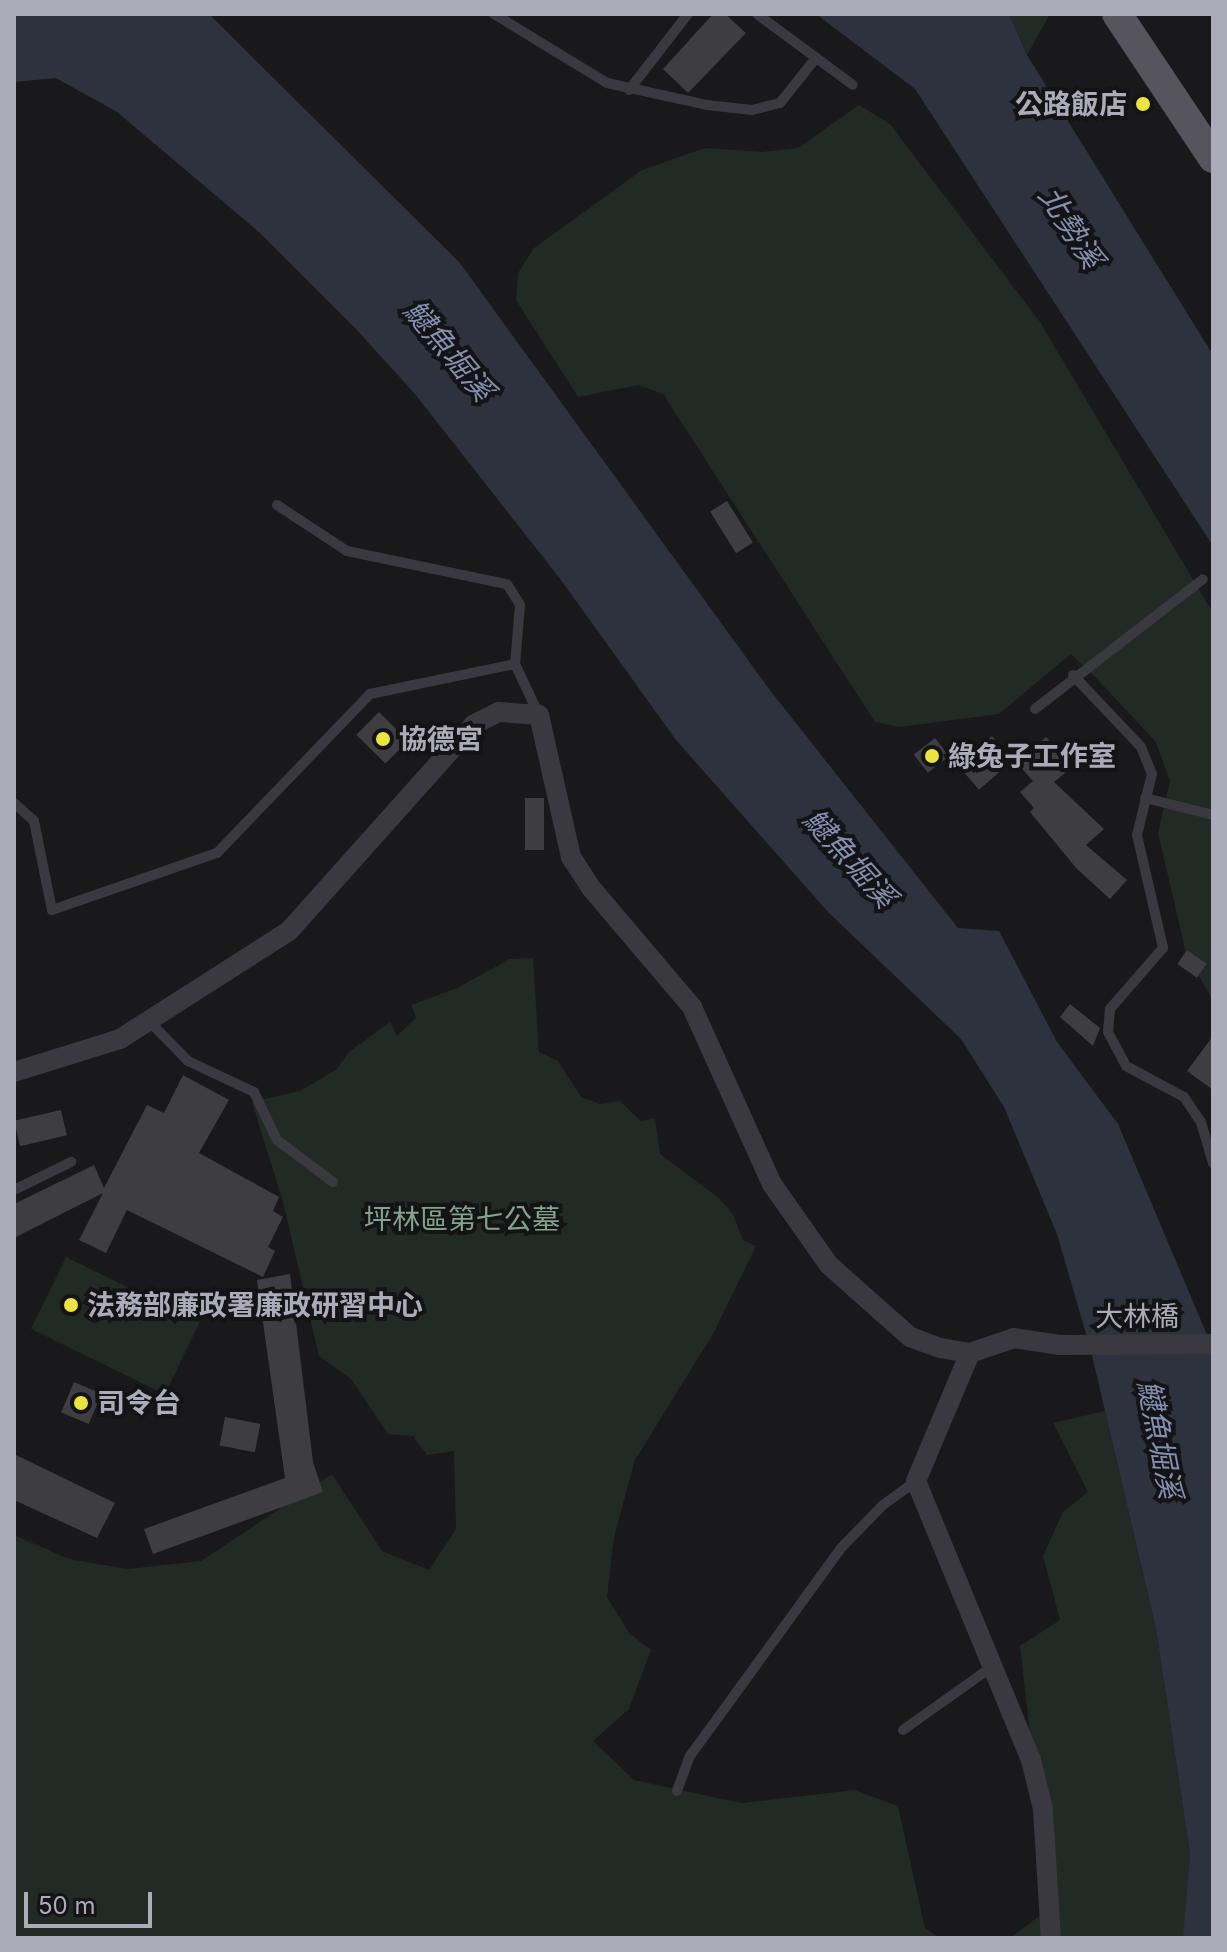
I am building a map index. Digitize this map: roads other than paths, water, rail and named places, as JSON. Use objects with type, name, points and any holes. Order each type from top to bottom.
[{"type":"main road","points":[[1117,14],[1213,158]]},
{"type":"street","points":[[14,1072],[120,1039],[289,931],[473,725],[499,712],[539,715],[571,857],[592,889],[692,1007],[772,1184],[799,1227],[829,1265],[910,1337],[970,1353],[916,1481],[996,1664],[1043,1809],[1051,1938]]},
{"type":"street","name":"大林橋","points":[[970,1353],[1014,1338],[1060,1345],[1213,1344]]},
{"type":"lane","points":[[494,14],[607,83],[629,90],[752,110],[780,103],[816,58]]},
{"type":"lane","points":[[629,90],[688,14]]},
{"type":"lane","points":[[757,14],[853,85]]},
{"type":"lane","points":[[277,505],[347,551],[507,584],[520,605],[515,664],[539,715]]},
{"type":"lane","points":[[1035,709],[1073,675],[1203,579]]},
{"type":"lane","points":[[14,803],[34,821],[52,910],[217,853],[370,694],[515,664]]},
{"type":"lane","points":[[1073,675],[1141,747],[1152,774],[1137,835],[1163,948],[1110,1009],[1108,1032],[1126,1066],[1184,1097],[1201,1122],[1213,1163]]},
{"type":"lane","points":[[1145,798],[1213,815]]},
{"type":"lane","points":[[148,1020],[188,1061],[254,1092],[277,1140],[333,1182]]},
{"type":"lane","points":[[14,1190],[71,1162]]},
{"type":"lane","points":[[677,1791],[690,1756],[842,1547],[883,1505],[916,1481]]},
{"type":"lane","points":[[903,1730],[996,1664]]},
{"type":"water","name":"𩻸魚堀溪","points":[[14,14],[209,14],[460,263],[769,689],[958,928],[999,931],[1057,1042],[1118,1124],[1213,1349],[1213,1938],[1183,1938],[1190,1853],[1156,1629],[1091,1351],[1057,1234],[1004,1107],[961,1039],[828,912],[676,740],[561,580],[415,394],[356,329],[260,233],[117,112],[56,78],[14,82]]},
{"type":"water","name":"北勢溪","points":[[816,14],[1009,14],[1027,55],[1213,355],[1213,546],[915,89]]},
{"type":"place","name":"公路飯店","points":[[1143,104]]},
{"type":"place","name":"協德宮","points":[[383,739]]},
{"type":"place","name":"綠兔子工作室","points":[[932,756]]},
{"type":"place","name":"法務部廉政署廉政研習中心","points":[[71,1305]]},
{"type":"place","name":"司令台","points":[[81,1403]]},
{"type":"park label","name":"坪林區第七公墓","points":[[462,1219]]}]
